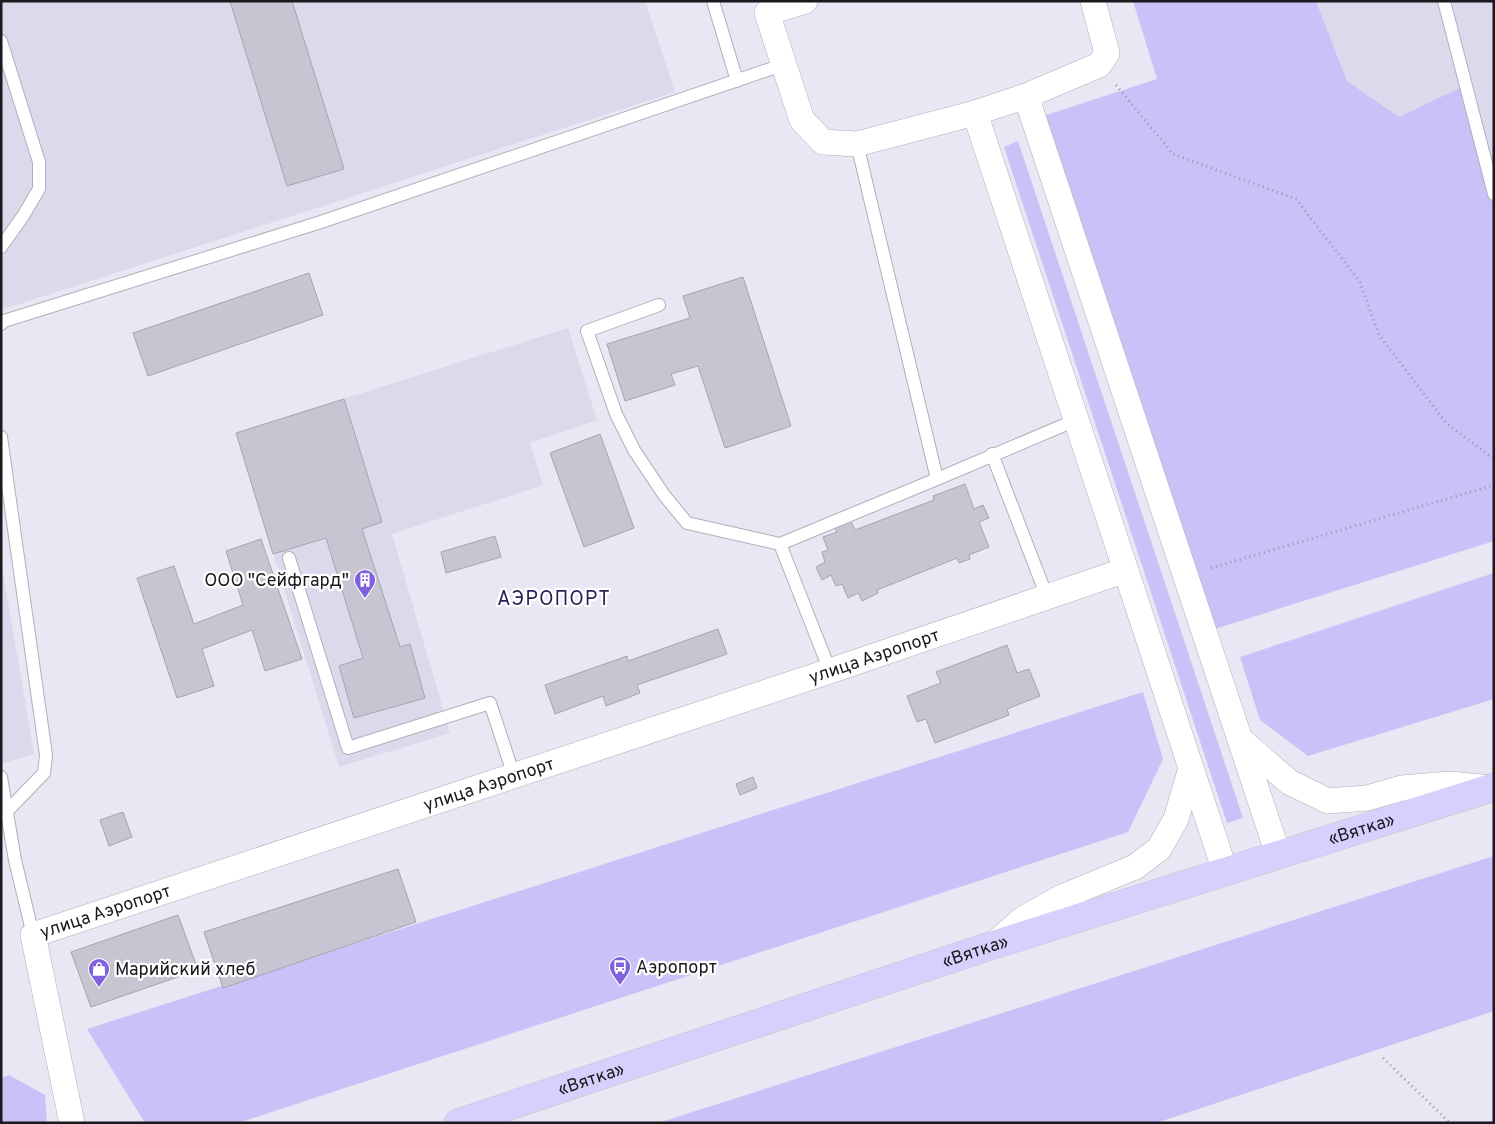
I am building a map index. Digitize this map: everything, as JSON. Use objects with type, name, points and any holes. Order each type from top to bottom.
[{"type":"main road","name":"«Вятка»","points":[[458,1123],[993,945],[1492,788]]},
{"type":"street","points":[[805,1],[768,13],[802,120],[823,142],[858,144],[975,113],[1026,96],[1099,65],[1108,53],[1093,1]]},
{"type":"street","points":[[1026,96],[1278,854]]},
{"type":"street","points":[[975,113],[1225,871]]},
{"type":"street","name":"улица Аэропорт","points":[[72,1123],[34,935],[830,671],[1126,570]]},
{"type":"street","points":[[1240,739],[1289,782],[1328,801],[1367,798],[1402,788],[1450,784],[1492,788]]},
{"type":"street","points":[[993,945],[1023,918],[1062,897],[1135,867],[1159,848],[1176,820],[1192,768]]},
{"type":"lane","points":[[713,1],[736,81]]},
{"type":"lane","points":[[1444,1],[1494,194]]},
{"type":"lane","points":[[1,41],[39,162],[39,188],[23,216],[1,247]]},
{"type":"lane","points":[[1,324],[4,321],[331,219],[785,64]]},
{"type":"lane","points":[[858,144],[937,478]]},
{"type":"lane","points":[[659,305],[587,331],[616,414],[626,435],[664,495],[687,523],[780,544],[1076,420]]},
{"type":"lane","points":[[1,437],[46,756],[44,773],[7,811]]},
{"type":"lane","points":[[992,454],[1047,597]]},
{"type":"lane","points":[[780,544],[830,671]]},
{"type":"lane","points":[[289,558],[348,748],[490,703],[514,776]]},
{"type":"lane","points":[[1,777],[15,860],[34,935]]},
{"type":"path","points":[[1099,65],[1173,154],[1296,199],[1360,282],[1379,335],[1447,424],[1494,459]]},
{"type":"path","points":[[1186,575],[1494,485]]},
{"type":"path","points":[[1383,1058],[1450,1123]]},
{"type":"shaded area","points":[[1,1],[645,1],[675,92],[1,310]]},
{"type":"shaded area","points":[[1133,1],[1316,1],[1347,81],[1399,117],[1466,85],[1494,195],[1494,541],[1205,632],[1034,119],[1157,79]]},
{"type":"shaded area","points":[[1316,1],[1494,1],[1494,195],[1466,86],[1399,117],[1347,81]]},
{"type":"shaded area","points":[[1018,141],[1243,818],[1227,823],[1004,147]]},
{"type":"shaded area","points":[[568,328],[597,420],[530,443],[543,485],[392,534],[450,733],[339,767],[236,433]]},
{"type":"shaded area","points":[[1,560],[34,754],[1,764]]},
{"type":"shaded area","points":[[1494,573],[1494,699],[1308,756],[1260,720],[1240,657]]},
{"type":"shaded area","points":[[1143,692],[1163,759],[1128,832],[238,1123],[145,1123],[87,1029]]},
{"type":"shaded area","points":[[1494,856],[1494,1011],[1156,1123],[658,1123]]},
{"type":"shaded area","points":[[9,1075],[45,1095],[47,1123],[1,1123],[1,1078]]},
{"type":"building","points":[[230,1],[292,1],[344,169],[287,186]]},
{"type":"building","points":[[309,273],[323,315],[148,376],[133,333]]},
{"type":"building","points":[[743,277],[791,426],[725,448],[698,366],[671,374],[675,385],[625,401],[607,344],[690,318],[683,296]]},
{"type":"building","name":"ООО \"Сейфгард\"","points":[[344,399],[382,522],[362,529],[400,647],[410,644],[425,698],[354,718],[339,666],[363,658],[326,538],[273,554],[236,433]]},
{"type":"building","points":[[600,434],[634,528],[584,547],[550,453]]},
{"type":"building","points":[[965,484],[974,509],[983,505],[989,518],[979,522],[989,547],[969,555],[970,559],[959,563],[957,558],[877,590],[878,593],[862,601],[858,593],[848,598],[842,584],[836,586],[831,575],[822,580],[816,567],[825,562],[822,552],[828,550],[823,537],[837,532],[834,526],[850,519],[855,530],[934,500],[933,496]]},
{"type":"building","points":[[495,536],[501,557],[446,573],[441,552]]},
{"type":"building","points":[[261,539],[302,659],[265,671],[252,630],[202,649],[214,686],[177,698],[137,578],[174,566],[194,624],[243,605],[226,551]]},
{"type":"building","points":[[718,629],[727,654],[637,685],[640,693],[606,706],[603,696],[555,714],[545,685],[627,656],[628,661]]},
{"type":"building","points":[[1007,645],[1017,673],[1029,669],[1040,696],[1007,709],[1009,715],[935,743],[926,719],[917,722],[907,696],[941,683],[936,672]]},
{"type":"building","points":[[753,777],[757,788],[740,795],[736,784]]},
{"type":"building","points":[[123,812],[132,837],[109,846],[100,820]]},
{"type":"building","points":[[398,869],[416,922],[223,988],[204,932]]},
{"type":"building","points":[[178,915],[198,970],[91,1007],[71,952]]},
{"type":"place","name":"ООО \"Сейфгард\"","points":[[365,599]]},
{"type":"place","name":"Аэропорт","points":[[620,986]]},
{"type":"place","name":"Марийский хлеб","points":[[99,988]]},
{"type":"district","name":"АЭРОПОРТ","points":[[554,598]]}]
